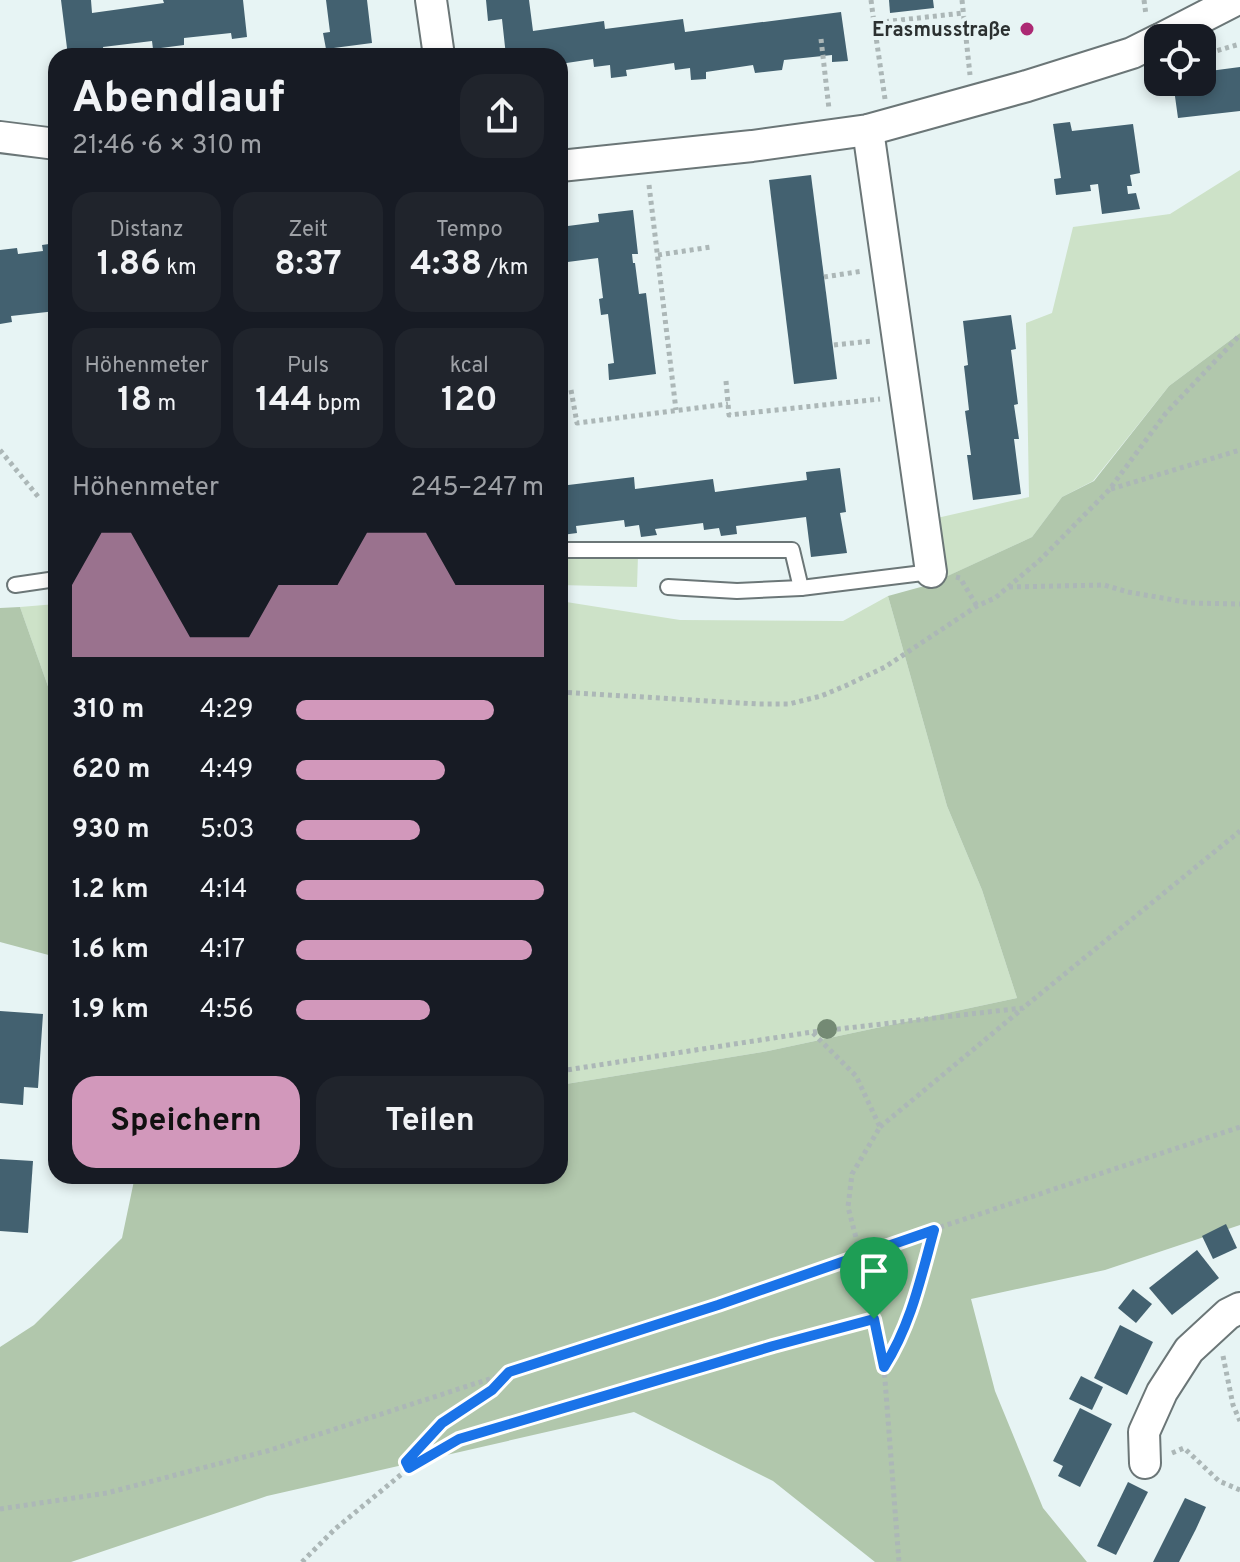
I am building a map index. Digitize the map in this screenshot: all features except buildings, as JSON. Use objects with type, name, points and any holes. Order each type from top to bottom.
[{"type":"street","points":[[431,0],[438,48]]},
{"type":"street","points":[[1189,24],[1236,0]]},
{"type":"street","points":[[568,165],[878,128],[972,102],[1144,47]]},
{"type":"street","points":[[878,128],[887,267],[931,572]]},
{"type":"street","points":[[0,137],[48,143]]},
{"type":"street","points":[[1145,1463],[1144,1432],[1162,1392],[1189,1350],[1228,1317]]},
{"type":"lane","points":[[568,550],[792,550],[801,588]]},
{"type":"lane","points":[[668,587],[737,591],[801,588],[931,572]]},
{"type":"lane","points":[[15,585],[48,580]]},
{"type":"path","points":[[871,0],[878,128]]},
{"type":"path","points":[[962,0],[972,102]]},
{"type":"path","points":[[874,23],[963,13]]},
{"type":"path","points":[[821,39],[830,113]]},
{"type":"path","points":[[1216,51],[1240,44]]},
{"type":"path","points":[[646,157],[676,410]]},
{"type":"path","points":[[658,255],[711,247]]},
{"type":"path","points":[[824,277],[887,267]]},
{"type":"path","points":[[834,345],[897,338]]},
{"type":"path","points":[[726,381],[729,415],[905,396]]},
{"type":"path","points":[[571,390],[577,423],[728,404]]},
{"type":"path","points":[[0,450],[40,499]]},
{"type":"path","points":[[1109,490],[1240,450]]},
{"type":"path","points":[[1008,587],[1104,585],[1191,603],[1240,604]]},
{"type":"path","points":[[899,1562],[884,1367],[871,1295],[848,1207],[852,1174],[880,1127],[1240,831]]},
{"type":"path","points":[[568,1070],[812,1032],[1023,1008]]},
{"type":"path","points":[[812,1032],[856,1076],[880,1127]]},
{"type":"path","points":[[0,1509],[107,1493],[267,1451],[718,1305],[1240,1127]]},
{"type":"path","points":[[884,1367],[901,1340],[934,1230]]},
{"type":"path","points":[[1228,1317],[1233,1405],[1240,1421]]},
{"type":"path","points":[[302,1562],[347,1518],[409,1468],[459,1439],[874,1319]]},
{"type":"path","points":[[409,1468],[406,1462],[442,1423],[492,1390],[509,1372]]},
{"type":"path","points":[[1145,1463],[1184,1448],[1219,1481],[1240,1490]]},
{"type":"green space","points":[[1240,170],[1240,333],[1169,386],[1093,481],[1062,497],[1032,537],[937,581],[937,518],[1029,497],[1026,323],[1052,313],[1073,227],[1170,214]]},
{"type":"green space","points":[[1240,333],[1240,1225],[1105,1270],[971,1299],[995,1391],[1043,1508],[1087,1562],[875,1562],[773,1481],[634,1412],[267,1496],[71,1562],[0,1562],[0,1347],[34,1325],[122,1238],[133,1184],[568,1184],[568,1084],[768,1051],[1017,998],[982,890],[947,806],[888,596],[928,585],[1032,537],[1062,497],[1094,481],[1169,386]]},
{"type":"green space","points":[[638,556],[637,587],[568,585],[568,557]]},
{"type":"green space","points":[[888,596],[947,806],[982,890],[1017,998],[768,1051],[568,1084],[568,602],[680,620],[843,621]]},
{"type":"green space","points":[[48,605],[48,686],[20,607]]},
{"type":"green space","points":[[20,607],[48,686],[48,955],[0,942],[0,608]]},
{"type":"place","name":"Erasmusstraße","points":[[1027,29]]},
{"type":"route","points":[[934,1230],[901,1340],[884,1367],[874,1319],[544,1412],[459,1439],[409,1468],[406,1462],[442,1423],[492,1390],[509,1372],[718,1305],[934,1230]]}]
